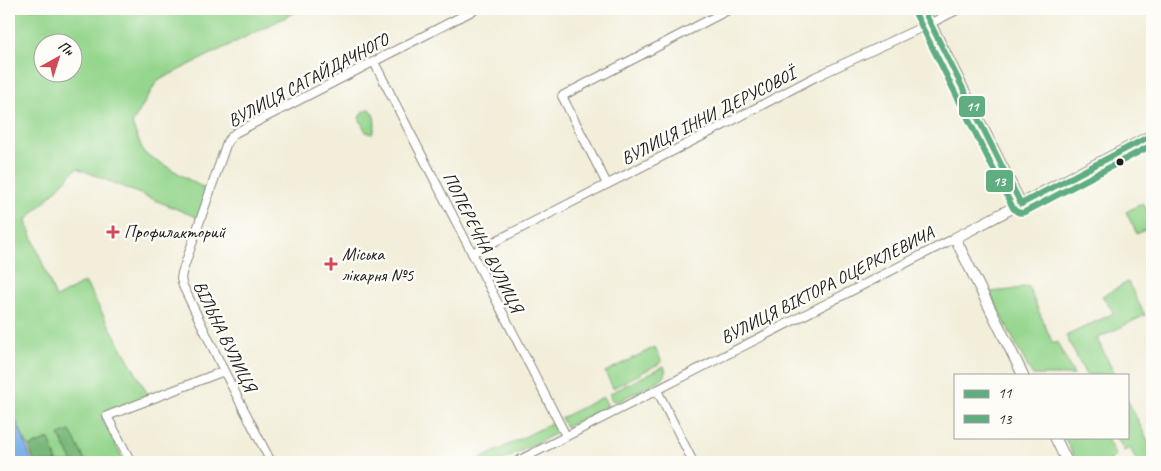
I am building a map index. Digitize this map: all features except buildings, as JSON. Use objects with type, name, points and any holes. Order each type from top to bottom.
[{"type":"street","name":"ВУЛИЦЯ САГАЙДАЧНОГО","points":[[201,219],[228,142],[235,133],[476,9]]},
{"type":"street","points":[[607,184],[562,96],[730,9]]},
{"type":"street","points":[[923,9],[1021,204]]},
{"type":"street","name":"ВУЛИЦЯ ІННИ ДЕРУСОВОЇ","points":[[472,253],[815,77],[958,9]]},
{"type":"street","name":"ПОПЕРЕЧНА ВУЛИЦЯ","points":[[374,62],[566,436]]},
{"type":"street","name":"ВУЛИЦЯ ВІКТОРА ОЦЕРКЛЕВИЧА","points":[[516,462],[955,238],[1152,135]]},
{"type":"street","name":"ВІЛЬНА ВУЛИЦЯ","points":[[201,219],[184,264],[181,279],[183,286],[271,462]]},
{"type":"street","points":[[955,238],[1023,374]]},
{"type":"street","points":[[132,462],[107,416],[224,370]]},
{"type":"street","points":[[657,390],[693,462]]},
{"type":"street","points":[[1056,438],[1068,462]]},
{"type":"green space","points":[[20,9],[302,9],[157,81],[132,124],[144,153],[210,192],[201,219],[77,168],[26,221],[56,298],[85,282],[151,400],[102,419],[125,462],[86,462],[70,431],[59,436],[73,462],[57,462],[49,439],[29,447],[9,405],[9,17]]},
{"type":"green space","points":[[370,109],[375,122],[372,134],[366,132],[359,118],[362,112]]},
{"type":"green space","points":[[1143,203],[1152,221],[1152,226],[1137,234],[1126,212]]},
{"type":"green space","points":[[1128,282],[1145,315],[1097,339],[1114,374],[1085,374],[1066,336],[1114,313],[1102,296]]},
{"type":"green space","points":[[1028,286],[1053,344],[1057,342],[1073,374],[1031,374],[989,292]]},
{"type":"green space","points":[[655,347],[662,362],[613,388],[605,372]]},
{"type":"green space","points":[[664,366],[666,373],[662,379],[617,402],[612,400],[609,394]]},
{"type":"green space","points":[[603,397],[608,406],[566,427],[561,418]]},
{"type":"green space","points":[[1128,401],[1152,449],[1152,462],[1137,462],[1130,448],[1124,451],[1118,438],[1128,438]]},
{"type":"green space","points":[[554,422],[557,429],[555,434],[500,462],[474,462]]},
{"type":"green space","points":[[70,431],[86,462],[73,462],[59,435]]},
{"type":"green space","points":[[1065,438],[1107,438],[1116,456],[1110,460],[1111,462],[1077,462]]},
{"type":"green space","points":[[49,439],[57,462],[34,462],[29,447]]},
{"type":"water","points":[[9,405],[24,439],[32,462],[9,462]]},
{"type":"transit line","name":"11","points":[[923,9],[1021,204]]},
{"type":"transit line","name":"13","points":[[915,13],[1013,208],[1017,212],[1025,212],[1152,145]]},
{"type":"transit line","name":"11","points":[[1021,204],[1152,135]]},
{"type":"place","name":"Профилакторий","points":[[113,232]]},
{"type":"place","name":"Міська лікарня №5","points":[[331,264]]}]
